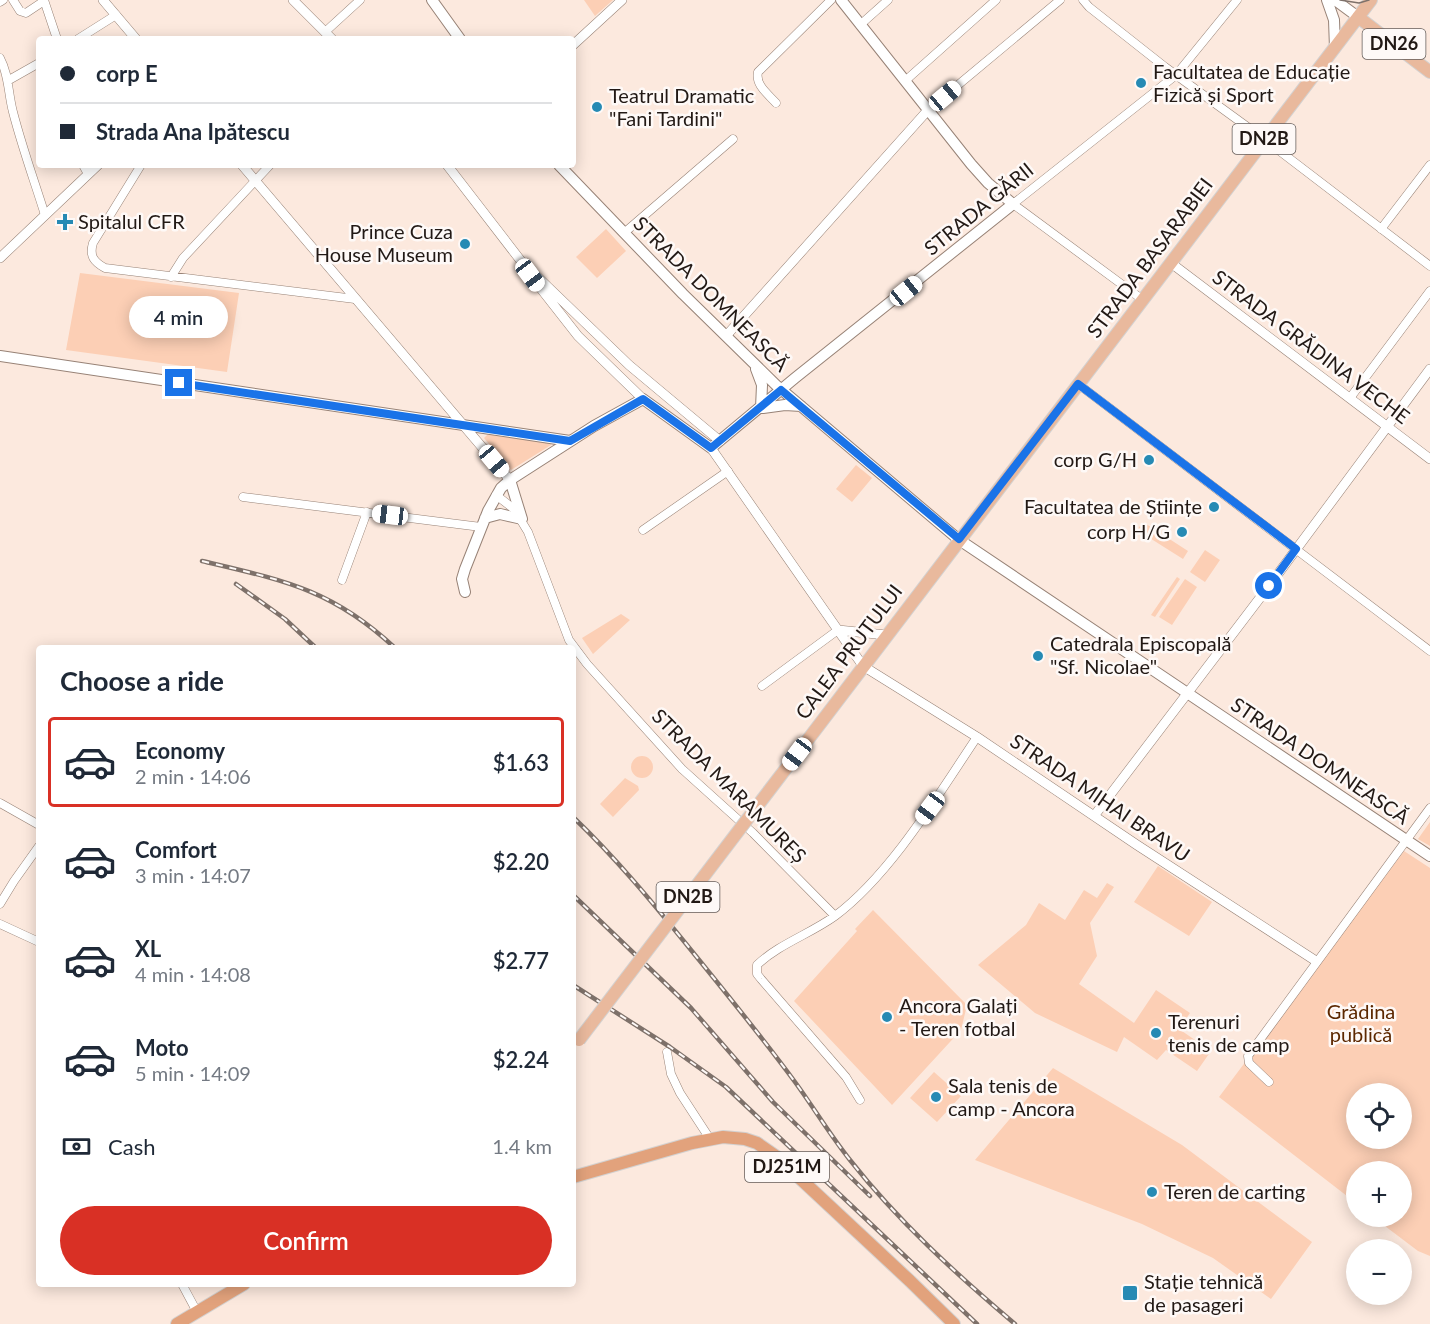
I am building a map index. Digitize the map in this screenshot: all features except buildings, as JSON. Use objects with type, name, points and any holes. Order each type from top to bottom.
[{"type":"highway","name":"DJ251M","points":[[576,1176],[710,1139],[734,1137],[745,1139],[767,1149],[954,1324]]},
{"type":"highway","points":[[177,1324],[239,1287]]},
{"type":"main road","points":[[432,0],[458,36]]},
{"type":"main road","points":[[841,0],[978,172],[1013,204]]},
{"type":"main road","points":[[1327,0],[1334,20],[1335,48]]},
{"type":"main road","points":[[1335,0],[1358,17]]},
{"type":"main road","name":"STRADA BASARABIEI","points":[[959,539],[1371,0]]},
{"type":"main road","name":"DN26","points":[[1358,17],[1430,72]]},
{"type":"main road","name":"STRADA DOMNEASCĂ","points":[[562,168],[682,294],[781,390],[959,539],[1430,856]]},
{"type":"main road","name":"STRADA GĂRII","points":[[716,444],[1013,204]]},
{"type":"main road","points":[[0,356],[570,441]]},
{"type":"main road","points":[[751,361],[760,375],[761,408],[801,406]]},
{"type":"main road","points":[[465,592],[462,579],[465,569],[496,495],[510,480],[570,441],[643,399],[716,444]]},
{"type":"main road","points":[[510,480],[522,519]]},
{"type":"main road","points":[[483,522],[500,513],[522,519]]},
{"type":"main road","name":"CALEA PRUTULUI","points":[[576,1043],[959,539]]},
{"type":"street","points":[[13,0],[20,11],[26,13],[44,0],[56,36]]},
{"type":"street","points":[[103,0],[134,36]]},
{"type":"street","points":[[293,0],[328,36],[360,0]]},
{"type":"street","points":[[576,42],[622,0]]},
{"type":"street","points":[[776,103],[759,84],[758,72],[831,0]]},
{"type":"street","points":[[860,25],[888,0]]},
{"type":"street","points":[[905,81],[996,0]]},
{"type":"street","points":[[726,336],[928,110],[1060,0]]},
{"type":"street","points":[[1083,0],[1176,75],[1430,266]]},
{"type":"street","name":"STRADA GĂRII","points":[[1013,204],[1176,75],[1237,0]]},
{"type":"street","points":[[83,36],[116,15]]},
{"type":"street","points":[[0,60],[9,80],[10,96],[18,128],[45,215]]},
{"type":"street","points":[[9,80],[36,65]]},
{"type":"street","points":[[624,233],[733,139]]},
{"type":"street","points":[[1381,229],[1430,165]]},
{"type":"street","points":[[139,168],[93,243],[90,252],[94,260],[105,268],[355,298]]},
{"type":"street","points":[[245,168],[510,480]]},
{"type":"street","points":[[171,277],[183,258],[267,168]]},
{"type":"street","points":[[449,168],[578,336],[643,399]]},
{"type":"street","points":[[0,258],[45,215],[86,170]]},
{"type":"street","points":[[1013,204],[1143,300]]},
{"type":"street","points":[[521,261],[629,365],[716,444],[729,471],[863,666]]},
{"type":"street","name":"STRADA GRĂDINA VECHE","points":[[1171,263],[1430,459]]},
{"type":"street","points":[[1350,398],[1430,291]]},
{"type":"street","points":[[1094,816],[1430,369]]},
{"type":"street","points":[[1078,384],[1430,651]]},
{"type":"street","points":[[643,530],[729,471]]},
{"type":"street","name":"STRADA MARAMUREȘ","points":[[496,495],[514,509],[522,519],[541,563],[561,622],[573,645]]},
{"type":"street","points":[[243,497],[367,512],[483,522]]},
{"type":"street","points":[[342,580],[367,512]]},
{"type":"street","points":[[762,686],[838,630],[886,635]]},
{"type":"street","name":"STRADA MARAMUREȘ","points":[[576,650],[682,769],[753,833],[835,916]]},
{"type":"street","name":"STRADA MIHAI BRAVU","points":[[863,666],[977,737],[1316,961]]},
{"type":"street","points":[[860,1100],[846,1077],[761,979],[757,965],[835,916],[868,886],[900,849],[930,808],[977,737]]},
{"type":"street","points":[[0,803],[36,823]]},
{"type":"street","points":[[1269,1082],[1249,1063],[1248,1056],[1430,808]]},
{"type":"street","points":[[0,904],[36,850]]},
{"type":"street","points":[[0,924],[36,941]]},
{"type":"street","points":[[667,1052],[671,1074],[680,1093],[710,1139]]},
{"type":"street","points":[[184,1287],[197,1312]]},
{"type":"green space","points":[[584,0],[613,0],[595,16]]},
{"type":"green space","points":[[606,229],[626,251],[597,278],[576,257]]},
{"type":"green space","points":[[80,273],[239,293],[227,372],[66,350]]},
{"type":"green space","points":[[489,433],[551,445],[511,470],[484,438]]},
{"type":"green space","points":[[856,465],[872,478],[852,502],[836,489]]},
{"type":"green space","points":[[1143,522],[1188,551],[1183,559],[1137,530]]},
{"type":"green space","points":[[1205,550],[1220,560],[1205,582],[1190,572]]},
{"type":"green space","points":[[1177,577],[1180,579],[1155,617],[1151,615]]},
{"type":"green space","points":[[1185,579],[1197,587],[1172,625],[1159,617]]},
{"type":"green space","points":[[621,614],[630,620],[593,654],[582,638]]},
{"type":"green space","points":[[642,756],[650,759],[653,767],[650,775],[642,778],[634,775],[631,767],[634,759]]},
{"type":"green space","points":[[625,778],[638,786],[639,790],[613,817],[600,804]]},
{"type":"green space","points":[[1430,822],[1430,846],[1418,839]]},
{"type":"green space","name":"Grădina publică","points":[[1404,851],[1430,868],[1430,1256],[1412,1246],[1412,1239],[1402,1239],[1386,1227],[1412,1227],[1412,1161],[1346,1161],[1346,1195],[1219,1097]]},
{"type":"green space","points":[[1158,866],[1212,902],[1189,936],[1134,902]]},
{"type":"green space","points":[[1107,883],[1114,887],[1090,923],[1097,956],[1079,984],[1134,1023],[1156,990],[1190,1013],[1179,1029],[1211,1051],[1197,1071],[1166,1050],[1157,1060],[1124,1037],[1117,1052],[1035,1013],[978,965],[1026,925],[1039,903],[1065,920],[1084,890],[1097,898]]},
{"type":"green space","name":"Ancora Galați - Teren fotbal","points":[[873,910],[967,1005],[961,1030],[892,1105],[794,1001]]},
{"type":"green space","name":"Teren de carting","points":[[1053,1068],[1182,1145],[1312,1242],[1271,1299],[1213,1258],[1142,1224],[975,1160]]},
{"type":"green space","name":"Sala tenis de camp - Ancora","points":[[934,1072],[961,1096],[937,1122],[910,1098]]},
{"type":"tram line","points":[[1340,0],[1359,3],[1369,0]]},
{"type":"railway","points":[[202,561],[282,581],[305,590],[350,612],[392,645]]},
{"type":"railway","points":[[236,584],[285,619],[313,645]]},
{"type":"railway","points":[[576,820],[634,881],[717,982],[782,1065],[868,1183],[928,1246],[1015,1324]]},
{"type":"railway","points":[[576,898],[691,1008],[773,1102],[870,1196]]},
{"type":"railway","points":[[576,987],[670,1047],[726,1087],[977,1324]]},
{"type":"place","name":"Facultatea de Educație Fizică și Sport","points":[[1141,83]]},
{"type":"place","name":"Teatrul Dramatic \"Fani Tardini\"","points":[[597,107]]},
{"type":"place","name":"Spitalul CFR","points":[[65,222]]},
{"type":"place","name":"Prince Cuza House Museum","points":[[465,244]]},
{"type":"place","name":"corp G/H","points":[[1149,460]]},
{"type":"place","name":"Facultatea de Științe","points":[[1214,507]]},
{"type":"place","name":"corp H/G","points":[[1182,532]]},
{"type":"place","name":"Catedrala Episcopală \"Sf. Nicolae\"","points":[[1038,656]]},
{"type":"place","name":"Ancora Galați - Teren fotbal","points":[[887,1017]]},
{"type":"place","name":"Terenuri tenis de camp","points":[[1156,1033]]},
{"type":"place","name":"Sala tenis de camp - Ancora","points":[[936,1097]]},
{"type":"place","name":"Teren de carting","points":[[1152,1192]]},
{"type":"place","name":"Stație tehnică de pasageri","points":[[1130,1293]]},
{"type":"route","points":[[179,383],[570,441],[643,399],[711,448],[781,390],[959,539],[1078,384],[1296,549],[1269,586]]}]
